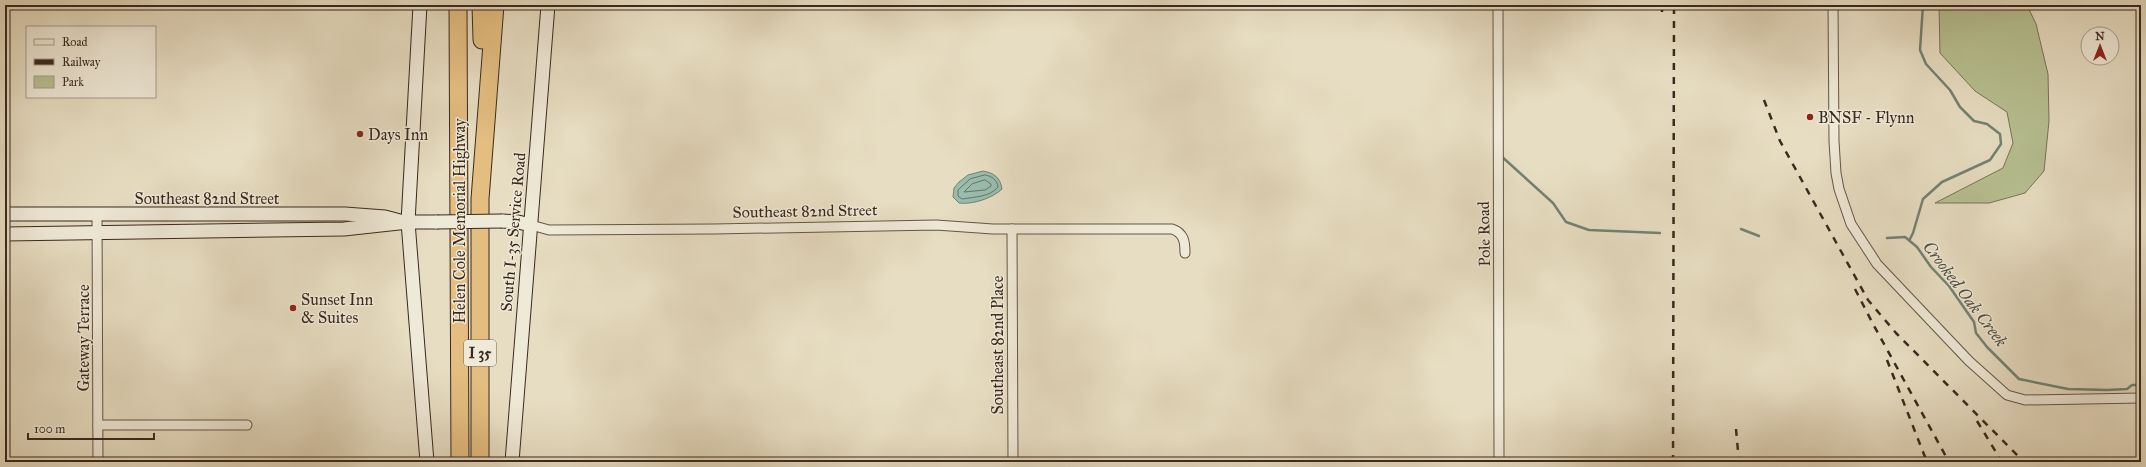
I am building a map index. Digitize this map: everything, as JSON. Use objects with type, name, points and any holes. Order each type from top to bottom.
[{"type":"highway","name":"Helen Cole Memorial Highway","points":[[458,5],[460,462]]},
{"type":"highway","name":"I 35","points":[[481,5],[485,136]]},
{"type":"highway","points":[[485,136],[494,5]]},
{"type":"highway","name":"Helen Cole Memorial Highway","points":[[480,462],[480,199],[485,136]]},
{"type":"street","points":[[420,5],[408,222],[428,462]]},
{"type":"street","name":"South I-35 Service Road","points":[[512,462],[548,5]]},
{"type":"street","name":"Pole Road","points":[[1498,5],[1499,462]]},
{"type":"street","points":[[1832,5],[1834,142],[1836,173],[1839,189],[1851,224],[1877,264],[1969,361],[2007,395],[2025,400],[2141,398]]},
{"type":"street","name":"Southeast 82nd Street","points":[[5,214],[345,214],[386,217],[408,222]]},
{"type":"street","name":"Gateway Terrace","points":[[97,214],[98,462]]},
{"type":"street","name":"Southeast 82nd Street","points":[[5,234],[344,229],[408,222],[502,221],[518,222],[549,230],[936,225],[1012,228],[1172,229],[1179,232],[1184,238],[1185,253]]},
{"type":"street","name":"Southeast 82nd Place","points":[[1012,228],[1013,462]]},
{"type":"street","points":[[98,425],[247,425]]},
{"type":"green space","points":[[1939,5],[2027,5],[2036,24],[2048,74],[2049,121],[2044,171],[2025,193],[1989,203],[1935,203],[2003,168],[2013,143],[2007,112],[1975,91],[1940,53]]},
{"type":"water","points":[[983,171],[996,176],[1000,181],[1002,189],[982,200],[970,203],[959,203],[953,197],[954,188],[968,175]]},
{"type":"waterway","name":"Crooked Oak Creek","points":[[1910,239],[1923,199],[1942,182],[1990,160],[2001,144],[2000,134],[1987,124],[1974,121],[1960,107],[1950,90],[1926,64],[1920,50],[1923,5]]},
{"type":"waterway","points":[[1500,155],[1553,203],[1566,222],[1589,230],[1660,233]]},
{"type":"waterway","points":[[1741,229],[1759,236]]},
{"type":"waterway","name":"Crooked Oak Creek","points":[[1887,238],[1905,237],[1917,247],[1931,267],[1949,286],[1974,322],[1976,333],[1987,347],[2019,379],[2068,389],[2127,389],[2132,385],[2141,385]]},
{"type":"railway","points":[[1662,5],[1662,15]]},
{"type":"railway","points":[[1673,462],[1674,5]]},
{"type":"railway","points":[[1764,100],[1780,141],[1868,300],[1896,333],[2024,462]]},
{"type":"railway","points":[[1855,289],[1949,462]]},
{"type":"railway","points":[[1887,360],[1927,462]]},
{"type":"railway","points":[[1977,421],[2002,462]]},
{"type":"railway","points":[[1736,429],[1739,462]]},
{"type":"place","name":"BNSF - Flynn","points":[[1810,117]]},
{"type":"place","name":"Days Inn","points":[[360,134]]},
{"type":"place","name":"Sunset Inn & Suites","points":[[293,308]]}]
